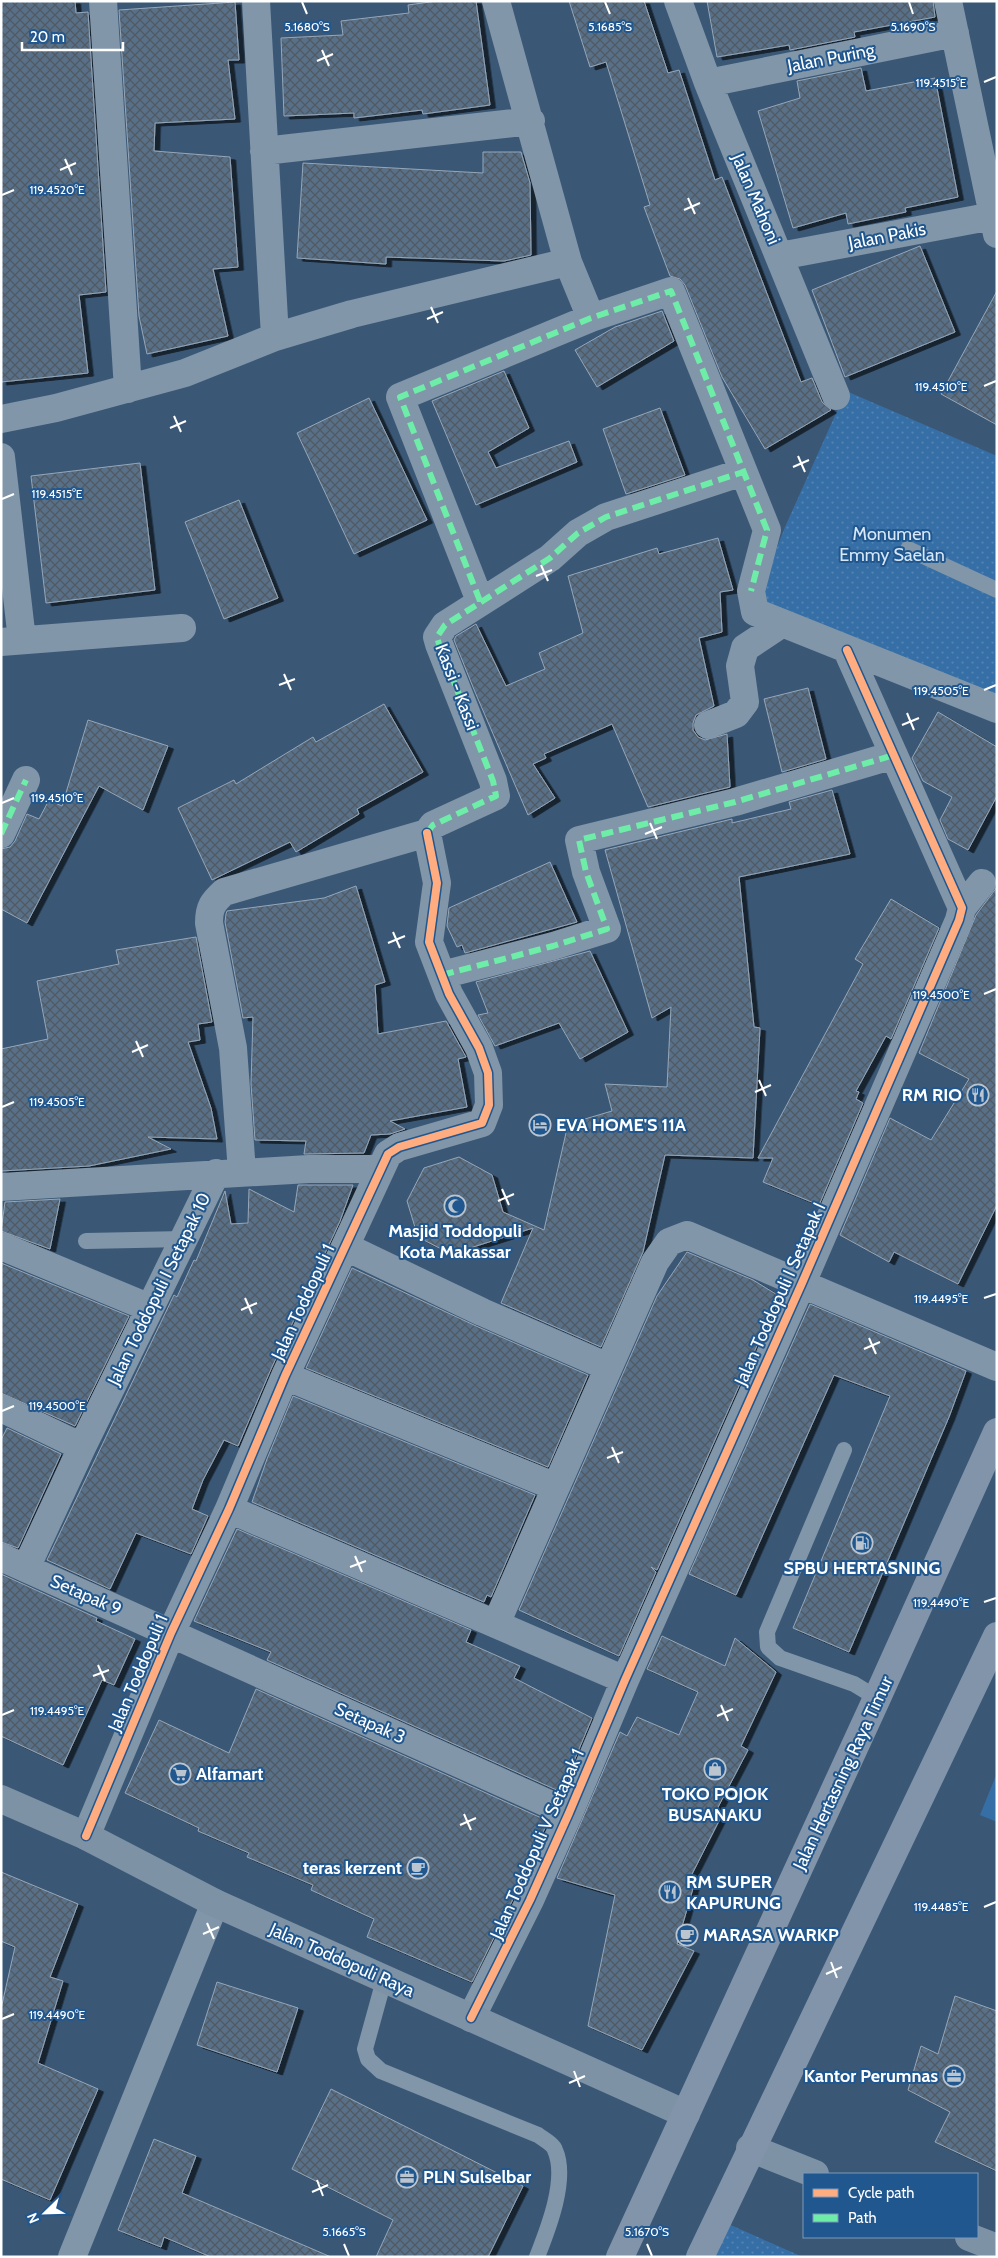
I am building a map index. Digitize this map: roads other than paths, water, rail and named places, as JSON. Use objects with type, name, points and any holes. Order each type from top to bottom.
[{"type":"main road","name":"Jalan Hertasning Raya Timur","points":[[620,2257],[997,1432]]},
{"type":"main road","points":[[700,2257],[750,2148],[997,1636]]},
{"type":"main road","name":"Jalan Toddopuli Raya","points":[[1,1799],[86,1836],[215,1903],[686,2114]]},
{"type":"main road","points":[[750,2148],[812,2173]]},
{"type":"main road","points":[[972,2238],[997,2248]]},
{"type":"street","points":[[103,1],[128,389]]},
{"type":"street","points":[[256,1],[276,337]]},
{"type":"street","points":[[496,1],[568,262],[590,318]]},
{"type":"street","name":"Jalan Mahoni","points":[[678,1],[708,83],[836,396]]},
{"type":"street","points":[[948,1],[995,225]]},
{"type":"street","name":"Jalan Puring","points":[[708,83],[955,33]]},
{"type":"street","points":[[264,150],[530,121]]},
{"type":"street","name":"Jalan Pakis","points":[[780,256],[995,225]]},
{"type":"street","points":[[1,419],[128,389],[185,373],[276,337],[352,314],[568,262]]},
{"type":"street","points":[[480,601],[400,397],[590,318],[670,291],[742,472],[768,530],[751,591],[755,612],[997,709]]},
{"type":"street","points":[[1,457],[12,641],[182,628]]},
{"type":"street","name":"Kassi - Kassi","points":[[427,833],[433,825],[496,796],[493,781],[437,637],[445,625],[550,558],[578,533],[606,517],[742,472]]},
{"type":"street","points":[[708,725],[736,714],[745,702],[740,666],[745,648],[781,624]]},
{"type":"street","points":[[846,650],[894,755],[960,914]]},
{"type":"street","points":[[442,975],[553,946],[607,929],[586,872],[579,840],[735,802],[894,755]]},
{"type":"street","points":[[1,834],[26,780]]},
{"type":"street","points":[[242,1172],[233,1048],[209,922],[209,910],[213,902],[224,892],[427,833]]},
{"type":"street","name":"Jalan Toddopuli 1","points":[[86,1836],[171,1633],[229,1509],[285,1376],[388,1154],[399,1147],[482,1123],[488,1105],[488,1073],[480,1048],[450,994],[429,942],[437,883],[427,833]]},
{"type":"street","name":"Jalan Toddopuli I Setapak I","points":[[625,1680],[802,1283],[960,914],[982,883]]},
{"type":"street","points":[[1,1187],[216,1173],[309,1169],[380,1169]]},
{"type":"street","name":"Jalan Toddopuli I Setapak 10","points":[[26,1568],[82,1447],[216,1173]]},
{"type":"street","points":[[496,1624],[655,1262],[661,1250],[675,1239],[687,1235],[997,1367]]},
{"type":"street","points":[[1,1246],[150,1308]]},
{"type":"street","points":[[346,1247],[482,1312],[608,1367]]},
{"type":"street","points":[[285,1376],[556,1487]]},
{"type":"street","points":[[1,1408],[82,1447]]},
{"type":"street","points":[[229,1509],[625,1680]]},
{"type":"street","name":"Setapak 9","points":[[1,1557],[171,1633]]},
{"type":"street","name":"Setapak 3","points":[[171,1633],[569,1813]]},
{"type":"street","name":"Jalan Toddopuli V Setapak 1","points":[[471,2018],[530,1900],[625,1680]]},
{"type":"street","points":[[72,2257],[215,1903]]},
{"type":"lane","points":[[908,549],[997,590]]},
{"type":"lane","points":[[86,1241],[184,1238]]},
{"type":"lane","points":[[844,1450],[767,1632],[768,1647],[780,1658],[854,1684],[877,1698]]},
{"type":"lane","points":[[384,1980],[365,2049],[368,2058],[381,2071],[538,2135],[555,2149],[561,2176],[546,2236],[537,2257]]},
{"type":"place","name":"RM RIO","points":[[978,1095]]},
{"type":"place","name":"EVA HOME'S 11A","points":[[540,1125]]},
{"type":"place","name":"Masjid Toddopuli Kota Makassar","points":[[455,1206]]},
{"type":"place","name":"SPBU HERTASNING","points":[[862,1543]]},
{"type":"place","name":"TOKO POJOK BUSANAKU","points":[[715,1769]]},
{"type":"place","name":"Alfamart","points":[[180,1774]]},
{"type":"place","name":"teras kerzent","points":[[418,1868]]},
{"type":"place","name":"RM SUPER KAPURUNG","points":[[670,1892]]},
{"type":"place","name":"MARASA WARKP","points":[[687,1935]]},
{"type":"place","name":"Kantor Perumnas","points":[[954,2076]]},
{"type":"place","name":"PLN Sulselbar","points":[[407,2177]]},
{"type":"park label","name":"Monumen Emmy Saelan","points":[[892,544]]}]
